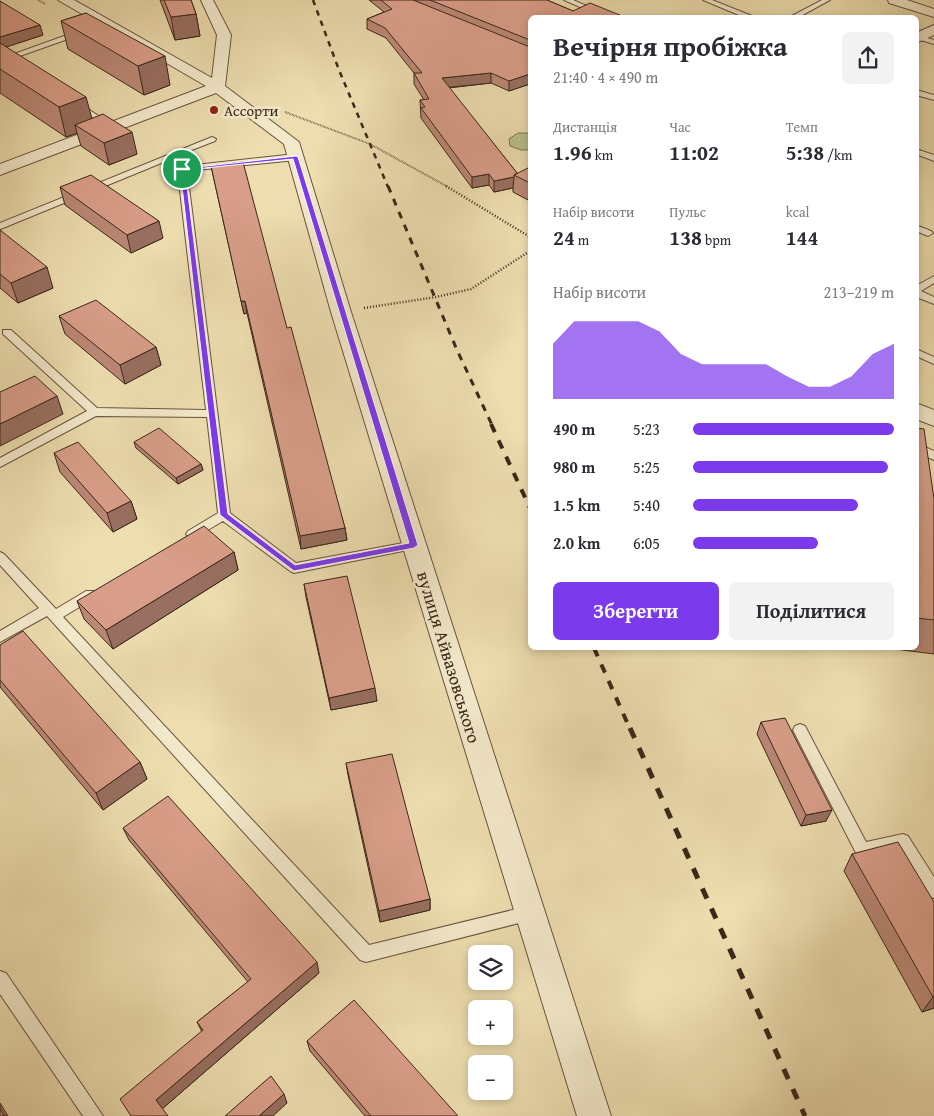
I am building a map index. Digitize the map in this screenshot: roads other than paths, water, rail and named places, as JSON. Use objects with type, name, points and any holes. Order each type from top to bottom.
[{"type":"street","name":"вулиця Айвазовського","points":[[64,0],[103,26],[218,87],[291,142],[341,312],[594,1116]]},
{"type":"street","points":[[0,170],[218,87],[224,35],[207,0]]},
{"type":"street","points":[[894,0],[934,14]]},
{"type":"street","points":[[919,38],[934,30]]},
{"type":"street","points":[[919,412],[934,419]]},
{"type":"lane","points":[[567,0],[604,15]]},
{"type":"lane","points":[[706,0],[746,15]]},
{"type":"lane","points":[[797,15],[827,0]]},
{"type":"lane","points":[[2,60],[91,30]]},
{"type":"lane","points":[[919,38],[934,42]]},
{"type":"lane","points":[[2,60],[12,64]]},
{"type":"lane","points":[[919,93],[934,98]]},
{"type":"lane","points":[[67,99],[112,127]]},
{"type":"lane","points":[[0,226],[212,139]]},
{"type":"lane","points":[[180,152],[224,515],[294,568],[414,545]]},
{"type":"lane","points":[[919,152],[934,158]]},
{"type":"lane","points":[[182,169],[296,157]]},
{"type":"lane","points":[[919,229],[928,233]]},
{"type":"lane","points":[[919,289],[934,279]]},
{"type":"lane","points":[[919,293],[934,301]]},
{"type":"lane","points":[[7,332],[94,412]]},
{"type":"lane","points":[[919,354],[934,361]]},
{"type":"lane","points":[[0,463],[94,412],[212,414]]},
{"type":"lane","points":[[919,448],[934,456]]},
{"type":"lane","points":[[182,540],[224,515]]},
{"type":"lane","points":[[0,557],[366,954],[529,914]]},
{"type":"lane","points":[[0,638],[106,585]]},
{"type":"lane","points":[[800,730],[862,850],[903,841],[934,891]]},
{"type":"lane","points":[[0,979],[94,1116]]},
{"type":"railway","points":[[313,0],[339,70],[388,187]]},
{"type":"railway","points":[[388,186],[457,350],[492,425]]},
{"type":"railway","points":[[491,424],[528,504]]},
{"type":"railway","points":[[595,650],[630,729]]},
{"type":"railway","points":[[630,728],[805,1116]]},
{"type":"place","name":"Ассорти","points":[[214,110]]}]
